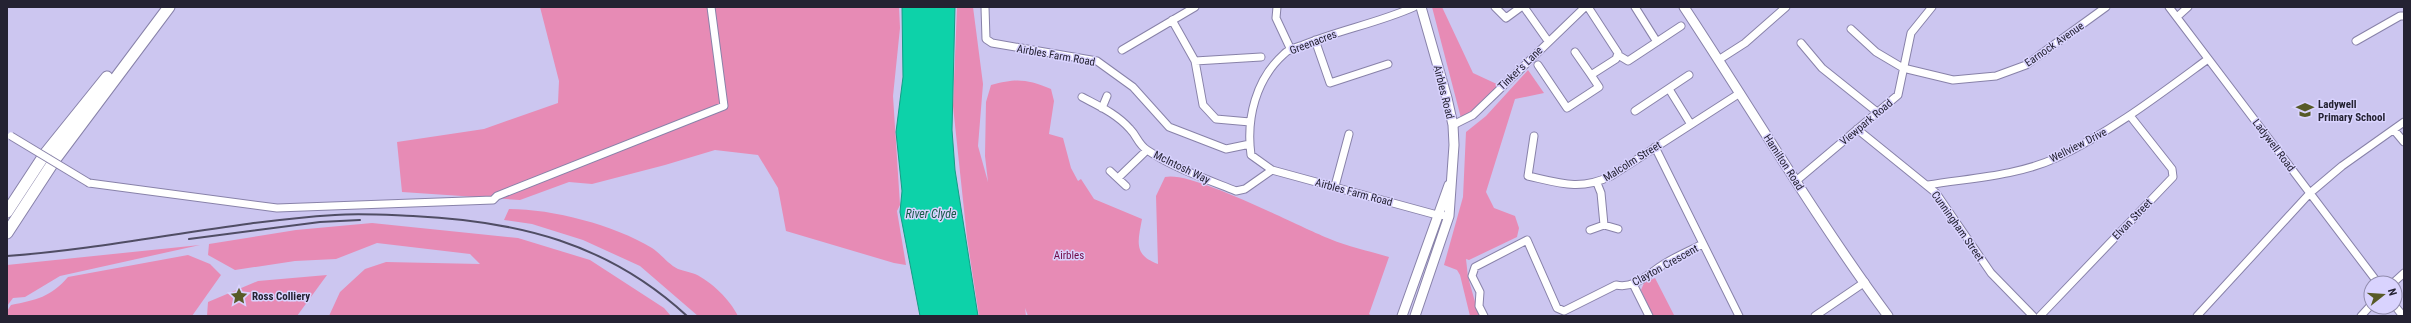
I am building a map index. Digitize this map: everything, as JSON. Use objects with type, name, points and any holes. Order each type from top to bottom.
[{"type":"highway","points":[[7,212],[45,154],[162,7]]},
{"type":"highway","points":[[7,233],[56,158],[169,7]]},
{"type":"main road","name":"Airbles Road","points":[[1415,316],[1450,216],[1452,178],[1452,125],[1443,81],[1421,7]]},
{"type":"main road","name":"Hamilton Road","points":[[1684,7],[1720,59],[1796,181],[1888,316]]},
{"type":"main road","name":"Airbles Road","points":[[1402,316],[1427,249],[1437,215],[1452,178]]},
{"type":"street","points":[[9,134],[89,183],[277,208],[493,200],[497,196],[724,106],[711,7]]},
{"type":"street","name":"Airbles Farm Road","points":[[985,7],[986,39],[992,43],[1096,61],[1133,87],[1169,127],[1226,149],[1250,144]]},
{"type":"street","points":[[1122,50],[1195,7]]},
{"type":"street","points":[[1277,7],[1276,18],[1291,50]]},
{"type":"street","name":"Greenacres","points":[[1260,163],[1251,154],[1250,122],[1253,102],[1264,79],[1284,53],[1316,40],[1414,7]]},
{"type":"street","points":[[1496,7],[1506,18],[1521,7]]},
{"type":"street","points":[[1524,7],[1548,41]]},
{"type":"street","points":[[1587,7],[1618,55],[1628,61],[1681,26]]},
{"type":"street","name":"Tinker's Lane","points":[[1452,125],[1473,115],[1548,41],[1587,7]]},
{"type":"street","points":[[1635,7],[1657,42]]},
{"type":"street","points":[[1720,59],[1745,43],[1786,7]]},
{"type":"street","name":"Viewpark Road","points":[[1796,181],[1898,95],[1911,33],[1932,7]]},
{"type":"street","name":"Earnock Avenue","points":[[1851,29],[1876,52],[1904,68],[1953,80],[1996,76],[2026,65],[2106,7]]},
{"type":"street","name":"Ladywell Road","points":[[2169,7],[2372,275]]},
{"type":"street","points":[[2177,18],[2188,7]]},
{"type":"street","points":[[2356,41],[2402,16],[2400,7]]},
{"type":"street","points":[[1172,20],[1195,61],[1203,105],[1216,119],[1250,122]]},
{"type":"street","points":[[1316,40],[1330,84],[1388,64]]},
{"type":"street","points":[[1801,43],[1822,68],[1877,112]]},
{"type":"street","points":[[1538,65],[1567,108],[1599,87],[1576,52]]},
{"type":"street","points":[[1592,75],[1618,55]]},
{"type":"street","points":[[1195,61],[1261,57]]},
{"type":"street","name":"Wellview Drive","points":[[1928,185],[2016,170],[2055,159],[2131,117],[2208,59]]},
{"type":"street","points":[[1635,111],[1689,75]]},
{"type":"street","points":[[1669,89],[1690,123]]},
{"type":"street","name":"Malcolm Street","points":[[1534,136],[1528,176],[1572,186],[1597,183],[1611,176],[1690,123],[1740,93]]},
{"type":"street","name":"McIntosh Way","points":[[1082,96],[1116,116],[1132,130],[1138,144],[1147,150],[1182,169],[1236,191],[1245,189],[1272,170]]},
{"type":"street","points":[[1102,108],[1108,96]]},
{"type":"street","name":"Elvan Street","points":[[2040,316],[2173,177],[2172,169],[2131,117]]},
{"type":"street","points":[[2197,316],[2310,193],[2342,166],[2404,122]]},
{"type":"street","name":"Cunningham Street","points":[[1858,129],[1936,193],[1991,273],[2034,316]]},
{"type":"street","points":[[2394,130],[2404,142]]},
{"type":"street","points":[[1335,186],[1349,134]]},
{"type":"street","points":[[1655,147],[1739,316]]},
{"type":"street","points":[[1118,178],[1147,150]]},
{"type":"street","name":"Airbles Farm Road","points":[[1260,163],[1272,170],[1437,215],[1450,216]]},
{"type":"street","points":[[1110,171],[1126,186]]},
{"type":"street","points":[[1597,183],[1601,193],[1604,225]]},
{"type":"street","points":[[1590,230],[1604,225],[1618,229]]},
{"type":"street","name":"Clayton Crescent","points":[[1484,316],[1479,306],[1480,292],[1472,276],[1475,267],[1527,240],[1557,308],[1568,313],[1616,285],[1625,287],[1633,284],[1661,266],[1703,244]]},
{"type":"street","points":[[1815,316],[1865,282]]},
{"type":"street","points":[[1633,284],[1649,316]]},
{"type":"green space","points":[[540,7],[899,7],[900,28],[893,96],[900,205],[897,211],[906,265],[894,263],[786,231],[778,188],[758,155],[715,150],[592,184],[569,182],[520,200],[402,192],[397,142],[484,129],[558,103],[559,81]]},
{"type":"green space","name":"Airbles","points":[[957,7],[973,7],[983,84],[978,146],[988,182],[985,156],[986,102],[991,85],[1008,81],[1028,81],[1035,83],[1051,89],[1054,101],[1049,134],[1063,138],[1071,168],[1078,181],[1081,179],[1094,199],[1142,219],[1139,234],[1139,246],[1144,256],[1158,264],[1156,196],[1165,177],[1179,177],[1198,182],[1221,190],[1337,242],[1389,257],[1369,314],[1372,316],[1028,316],[1025,308],[1026,316],[979,316],[967,238],[953,106]]},
{"type":"green space","points":[[1432,7],[1442,7],[1473,73],[1501,86],[1474,112],[1461,118]]},
{"type":"green space","points":[[1528,70],[1544,93],[1515,99],[1486,192],[1494,208],[1515,216],[1519,228],[1517,237],[1469,260],[1466,259],[1468,277],[1479,316],[1470,316],[1460,275],[1457,270],[1444,265],[1463,197],[1466,132],[1486,116]]},
{"type":"green space","points":[[509,209],[564,215],[620,232],[652,248],[674,267],[701,277],[725,298],[738,316],[698,316],[640,266],[583,240],[532,224],[504,220]]},
{"type":"green space","points":[[372,223],[518,238],[590,260],[664,308],[671,316],[329,316],[340,292],[365,269],[386,262],[480,264],[470,254],[377,243],[336,259],[295,261],[235,270],[208,255],[209,244],[296,230]]},
{"type":"green space","points":[[200,245],[60,276],[25,297],[13,298],[7,306],[7,265]]},
{"type":"green space","points":[[188,255],[210,264],[221,275],[192,316],[7,316],[7,311],[11,305],[42,297],[62,284],[68,277]]},
{"type":"green space","points":[[327,275],[297,316],[207,316],[208,302],[258,281]]},
{"type":"green space","points":[[1655,278],[1674,315],[1673,316],[1653,316],[1641,290],[1644,283]]},
{"type":"water","name":"River Clyde","points":[[902,7],[955,7],[952,130],[955,170],[978,316],[920,316],[900,212],[902,191],[896,132],[903,77]]},
{"type":"railway","points":[[7,256],[89,247],[294,218],[364,214],[452,219],[489,223],[560,240],[626,270],[657,291],[687,316]]},
{"type":"railway","points":[[189,239],[320,222],[360,220]]},
{"type":"place","name":"Ladywell Primary School","points":[[2305,110]]},
{"type":"place","name":"Ross Colliery","points":[[239,296]]}]
